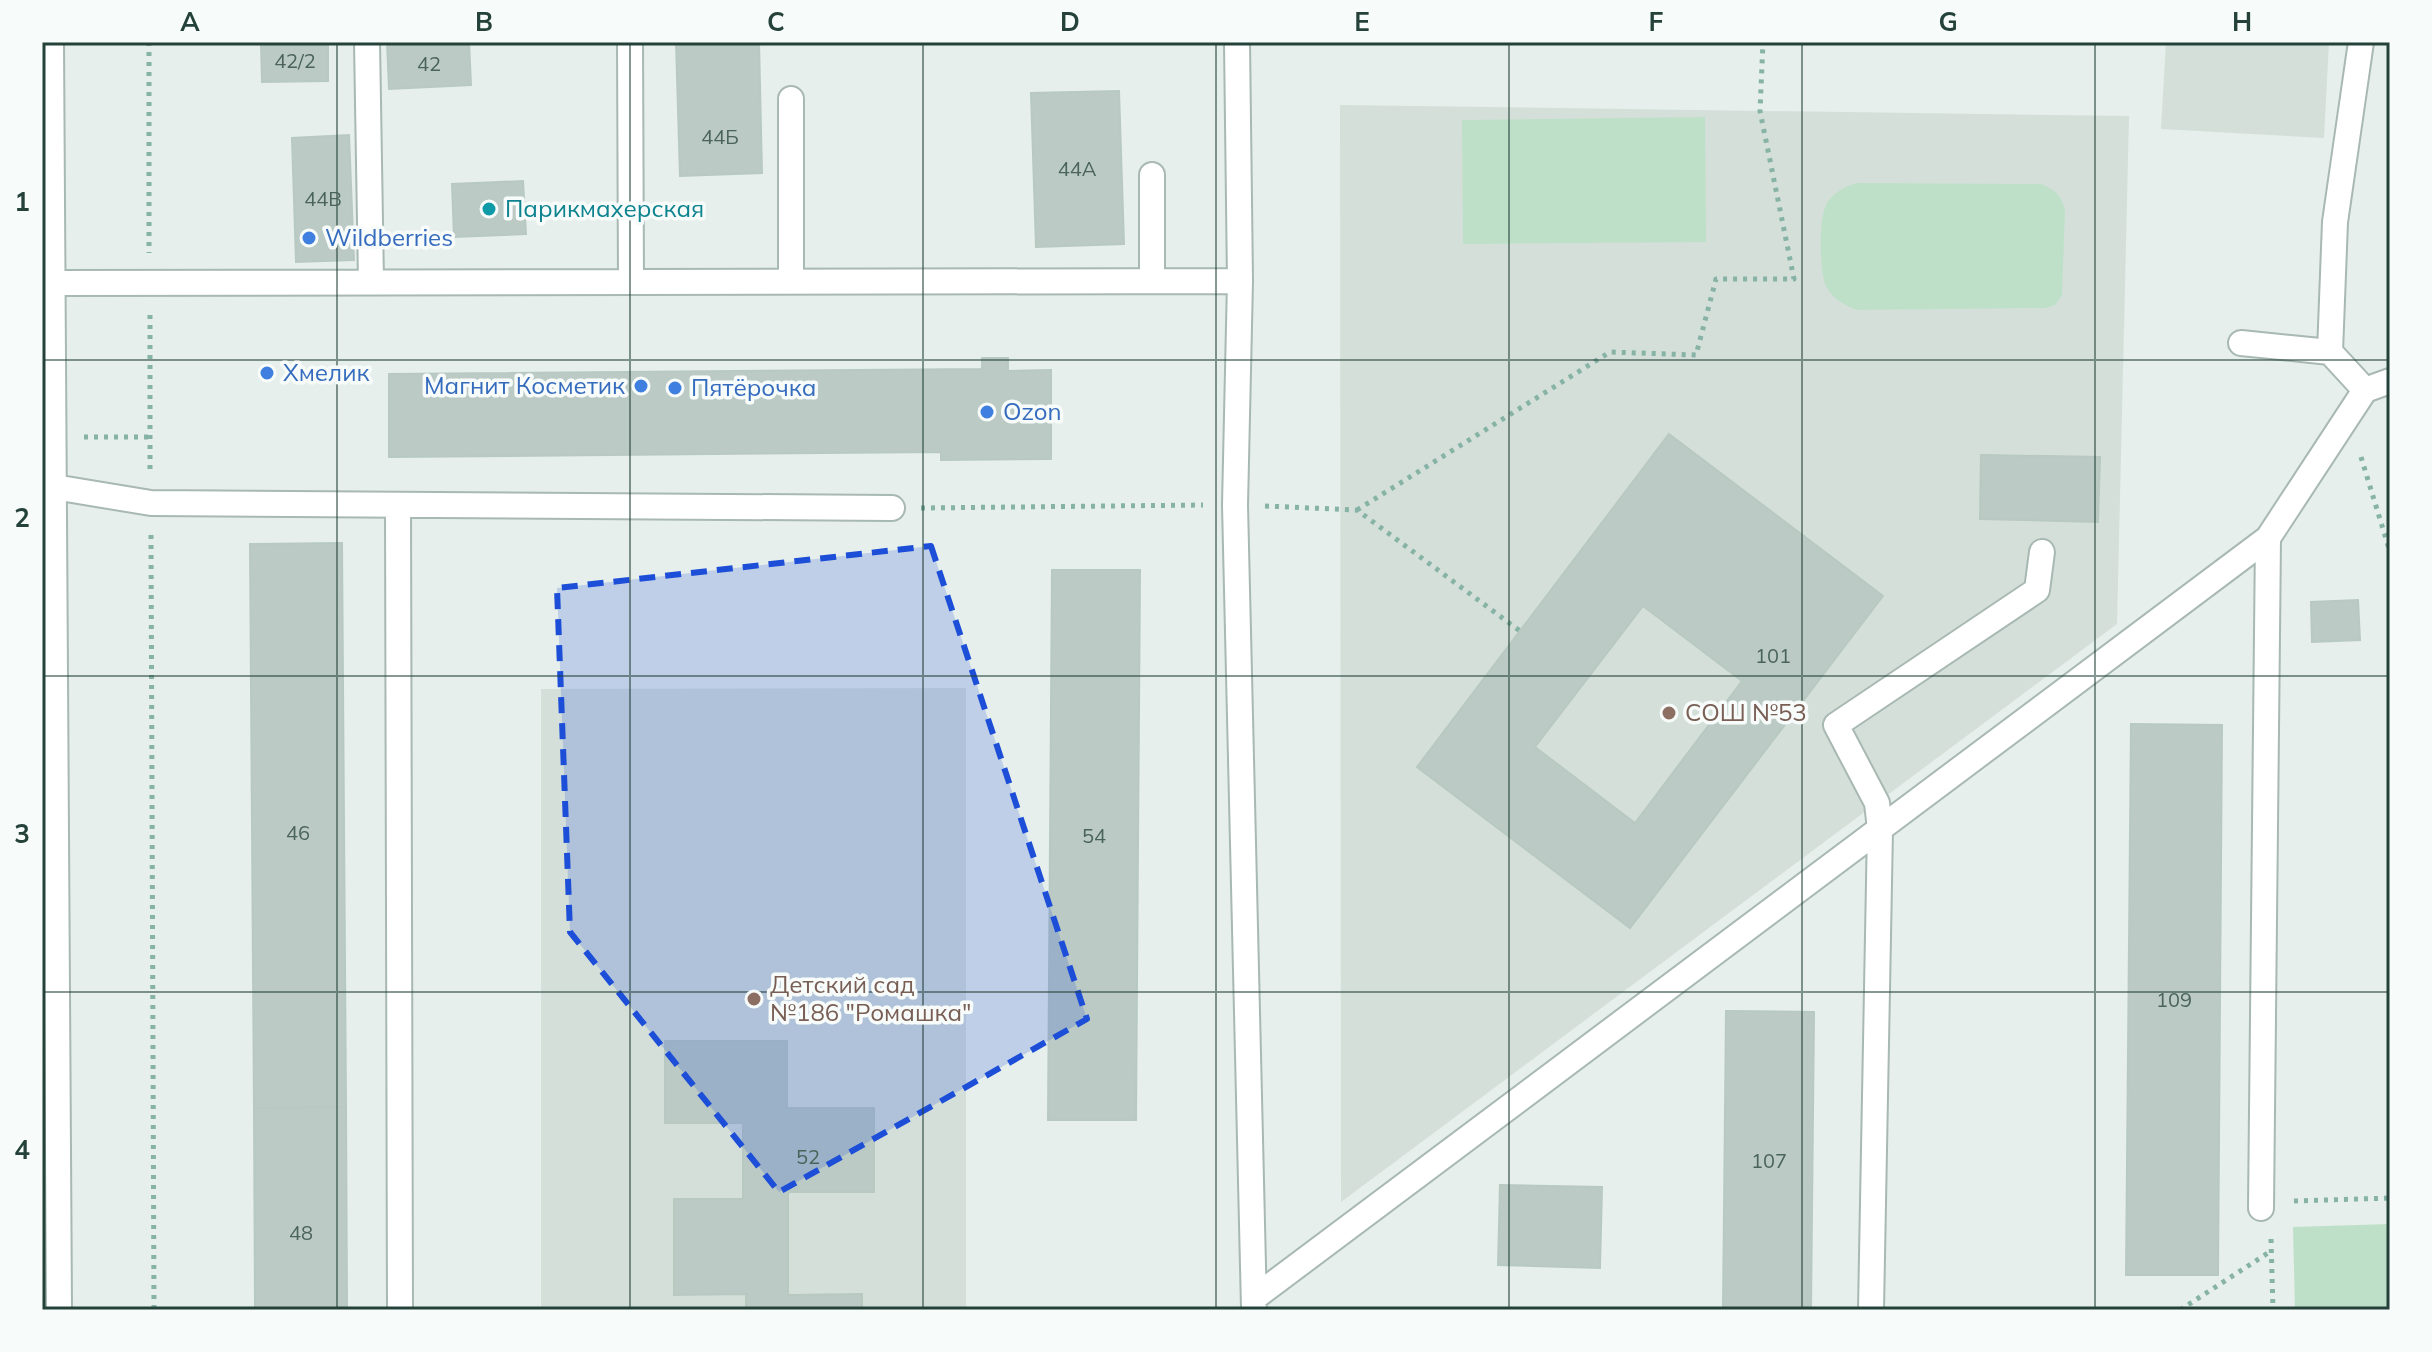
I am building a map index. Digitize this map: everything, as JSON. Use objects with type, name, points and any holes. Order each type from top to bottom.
[{"type":"street","points":[[51,42],[53,283],[49,485],[59,1310]]},
{"type":"street","points":[[367,42],[371,282]]},
{"type":"street","points":[[630,42],[631,282]]},
{"type":"street","points":[[1237,42],[1240,281],[1235,505],[1254,1304]]},
{"type":"street","points":[[2330,352],[2335,222],[2361,42]]},
{"type":"street","points":[[791,99],[791,281]]},
{"type":"street","points":[[1152,175],[1152,281]]},
{"type":"street","points":[[53,283],[1240,281]]},
{"type":"street","points":[[2241,343],[2330,352],[2365,390]]},
{"type":"street","points":[[1254,1304],[2268,538],[2365,390],[2390,381]]},
{"type":"street","points":[[49,485],[151,503],[892,508]]},
{"type":"street","points":[[398,505],[400,1310]]},
{"type":"street","points":[[2266,1217],[2268,538]]},
{"type":"street","points":[[1871,1310],[1880,829],[1877,803],[1836,725],[2037,590],[2042,552]]},
{"type":"path","points":[[149,42],[154,1310]]},
{"type":"path","points":[[1357,510],[1610,352],[1696,355],[1716,279],[1794,279],[1760,111],[1763,42]]},
{"type":"path","points":[[2348,415],[2390,552]]},
{"type":"path","points":[[83,437],[150,437]]},
{"type":"path","points":[[892,508],[1235,505],[1357,510],[1520,631]]},
{"type":"path","points":[[2285,1201],[2390,1198]]},
{"type":"path","points":[[2266,1217],[2271,1251],[2273,1310]]},
{"type":"path","points":[[2180,1310],[2271,1251]]},
{"type":"highlighted area","points":[[931,546],[1087,1019],[779,1192],[570,932],[557,588]]},
{"type":"shaded area","points":[[2166,42],[2329,42],[2324,138],[2161,129]]},
{"type":"shaded area","name":"СОШ №53","points":[[1340,105],[2129,116],[2117,624],[1341,1202]]},
{"type":"shaded area","name":"Детский сад №186 \"Ромашка\"","points":[[966,688],[966,1310],[541,1310],[541,689]]},
{"type":"green space","points":[[1705,117],[1706,242],[1463,244],[1462,120]]},
{"type":"green space","points":[[1857,183],[2041,184],[2050,188],[2060,197],[2065,211],[2062,295],[2055,305],[2045,308],[1857,310],[1844,304],[1836,299],[1824,281],[1822,221],[1827,203],[1833,196]]},
{"type":"green space","points":[[2390,1224],[2390,1310],[2295,1310],[2293,1227]]},
{"type":"building","points":[[261,42],[328,42],[328,81],[262,82]]},
{"type":"building","points":[[387,42],[469,42],[471,85],[389,89]]},
{"type":"building","points":[[676,42],[759,42],[762,173],[680,176]]},
{"type":"building","points":[[1119,91],[1124,244],[1036,247],[1031,93]]},
{"type":"building","points":[[349,135],[354,260],[296,262],[292,138]]},
{"type":"building","name":"Парикмахерская","points":[[523,181],[526,234],[454,237],[452,184]]},
{"type":"building","points":[[982,358],[1008,358],[1008,371],[1051,370],[1051,459],[941,460],[941,452],[389,457],[389,374],[982,369]]},
{"type":"building","points":[[1669,434],[1883,596],[1630,928],[1417,767]],"holes":[[[1643,606],[1742,681],[1635,823],[1535,747]]]},
{"type":"building","points":[[1981,455],[2100,457],[2098,522],[1980,519]]},
{"type":"building","points":[[342,543],[346,1107],[254,1108],[250,544]]},
{"type":"building","points":[[1052,570],[1140,570],[1136,1120],[1048,1120]]},
{"type":"building","points":[[2358,600],[2360,640],[2312,642],[2311,602]]},
{"type":"building","points":[[2131,724],[2222,725],[2218,1275],[2126,1275]]},
{"type":"building","points":[[1726,1011],[1814,1012],[1811,1310],[1723,1310]]},
{"type":"building","points":[[665,1041],[787,1041],[787,1108],[874,1108],[874,1192],[788,1192],[788,1295],[862,1294],[862,1310],[746,1310],[746,1294],[674,1295],[674,1199],[743,1199],[743,1123],[665,1123]]},
{"type":"building","points":[[346,1107],[347,1310],[255,1310],[254,1108]]},
{"type":"building","points":[[1500,1185],[1602,1187],[1600,1268],[1498,1265]]},
{"type":"place","name":"Парикмахерская","points":[[489,209]]},
{"type":"place","name":"Wildberries","points":[[309,238]]},
{"type":"place","name":"Хмелик","points":[[267,373]]},
{"type":"place","name":"Магнит Косметик","points":[[641,386]]},
{"type":"place","name":"Пятёрочка","points":[[675,388]]},
{"type":"place","name":"Ozon","points":[[987,412]]},
{"type":"place","name":"СОШ №53","points":[[1669,713]]},
{"type":"place","name":"Детский сад №186 \"Ромашка\"","points":[[754,999]]}]
